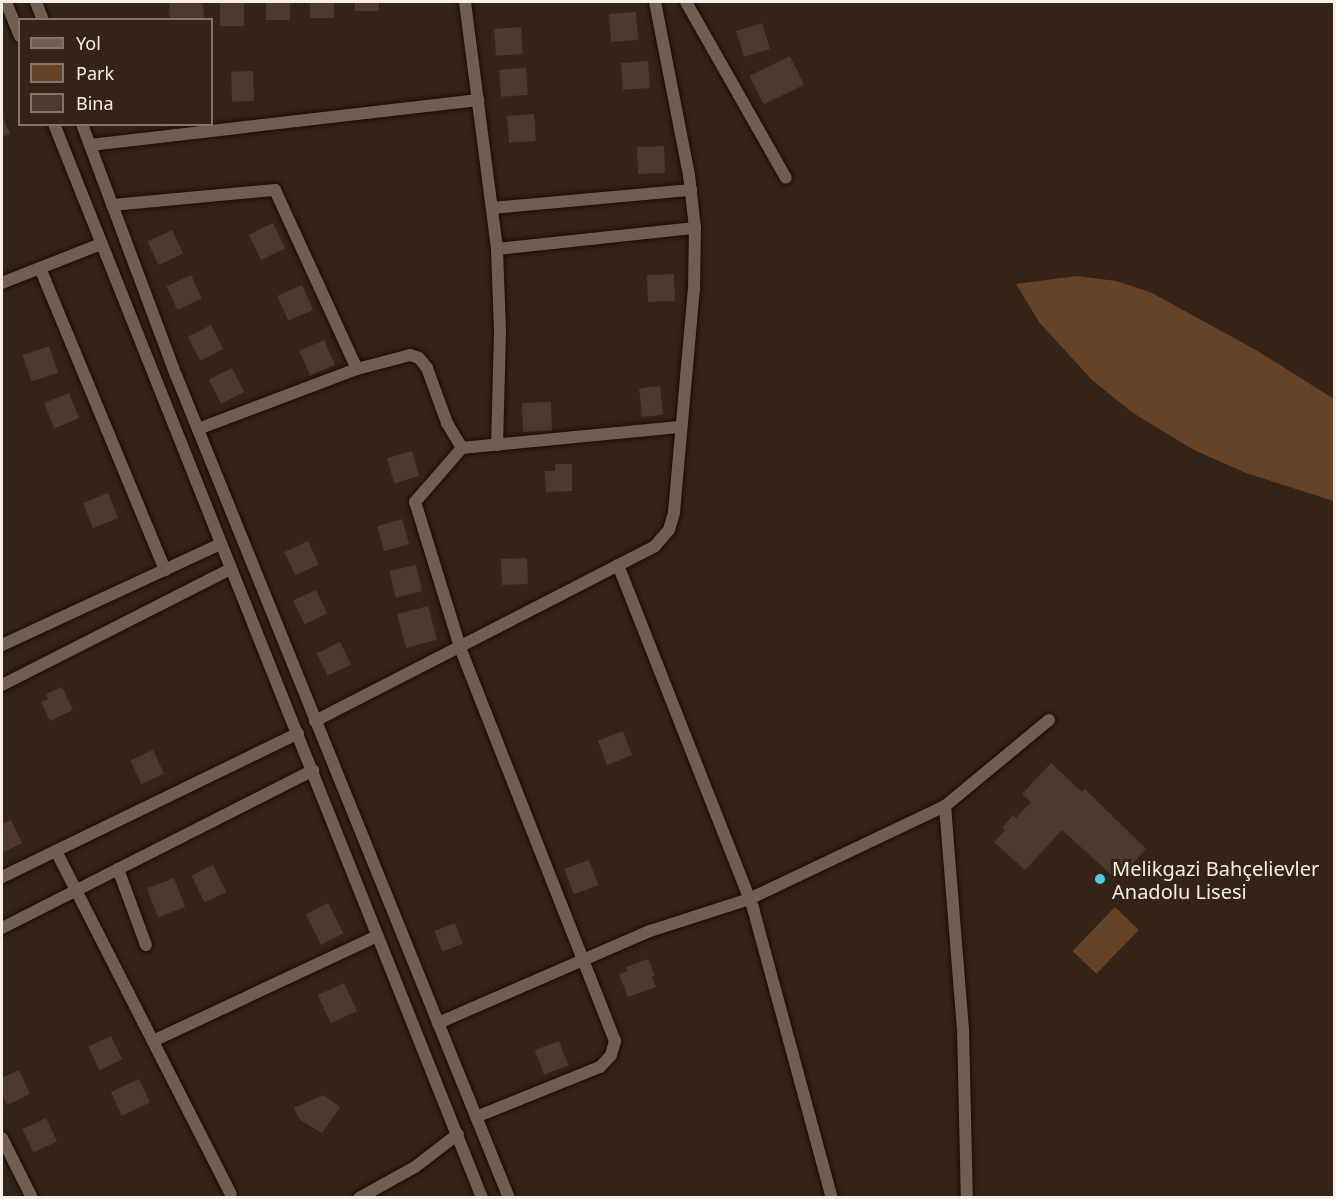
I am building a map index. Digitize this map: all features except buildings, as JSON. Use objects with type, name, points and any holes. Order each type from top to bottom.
[{"type":"street","points":[[6,2],[18,31]]},
{"type":"street","points":[[36,2],[42,18]]},
{"type":"street","points":[[465,2],[497,249],[500,332],[497,445]]},
{"type":"street","points":[[315,721],[655,546],[669,530],[674,512],[694,290],[694,228],[691,190],[655,2]]},
{"type":"street","points":[[686,2],[786,178]]},
{"type":"street","points":[[90,146],[478,100]]},
{"type":"street","points":[[55,126],[482,1197]]},
{"type":"street","points":[[83,126],[198,429],[509,1197]]},
{"type":"street","points":[[112,205],[275,190],[357,369]]},
{"type":"street","points":[[492,208],[691,190]]},
{"type":"street","points":[[497,249],[694,228]]},
{"type":"street","points":[[2,283],[101,244]]},
{"type":"street","points":[[40,268],[165,570]]},
{"type":"street","points":[[198,429],[357,369],[405,356],[419,358],[427,368],[447,423],[462,448]]},
{"type":"street","points":[[476,1117],[600,1067],[611,1055],[614,1033],[460,647],[415,501],[462,448],[681,428]]},
{"type":"street","points":[[2,645],[221,544]]},
{"type":"street","points":[[618,565],[750,899],[832,1197]]},
{"type":"street","points":[[2,686],[231,568]]},
{"type":"street","points":[[438,1023],[650,931],[750,899],[945,806],[1049,720]]},
{"type":"street","points":[[2,877],[298,733]]},
{"type":"street","points":[[2,928],[313,770]]},
{"type":"street","points":[[945,806],[963,1028],[968,1197]]},
{"type":"street","points":[[56,851],[231,1196]]},
{"type":"street","points":[[118,869],[146,945]]},
{"type":"street","points":[[153,1041],[377,936]]},
{"type":"street","points":[[359,1197],[415,1167],[458,1134]]},
{"type":"street","points":[[2,1138],[32,1197]]},
{"type":"green space","points":[[1077,276],[1116,281],[1152,293],[1256,350],[1334,399],[1334,501],[1246,473],[1194,450],[1133,413],[1092,380],[1039,322],[1016,284]]},
{"type":"green space","points":[[1115,907],[1139,930],[1096,974],[1073,951]]},
{"type":"place","name":"Melikgazi Bahçelievler Anadolu Lisesi","points":[[1100,879]]}]
